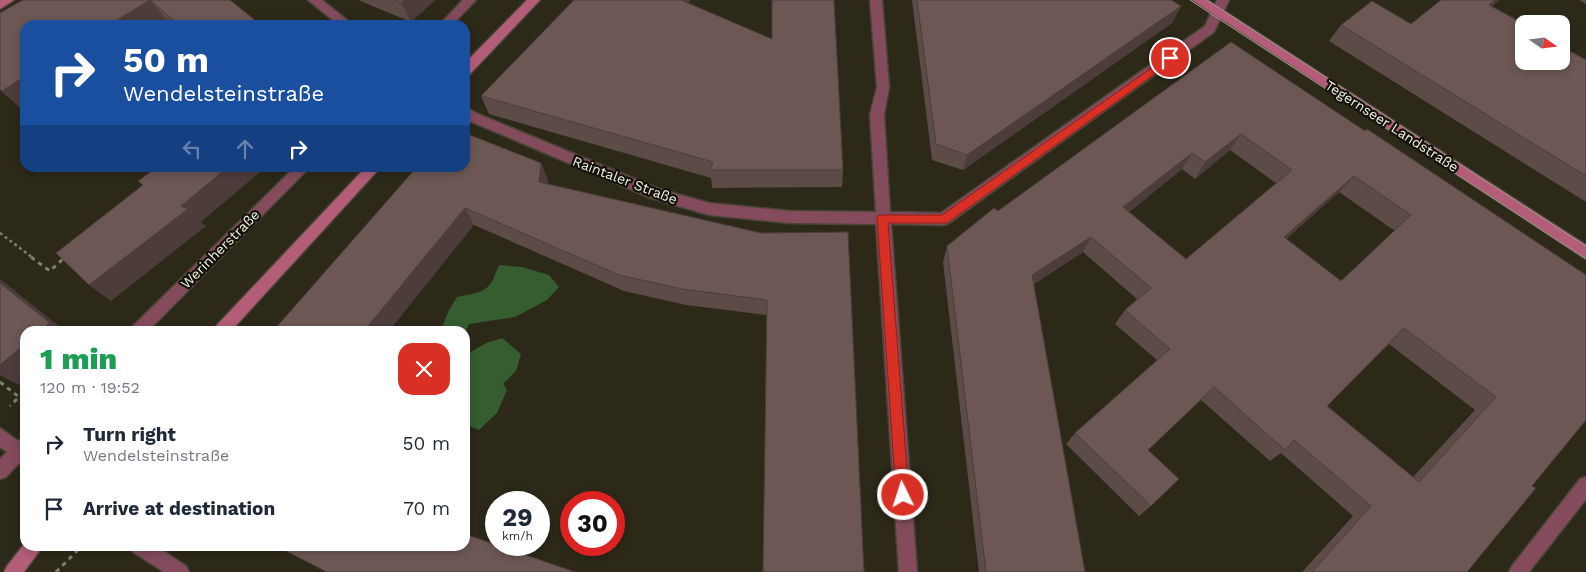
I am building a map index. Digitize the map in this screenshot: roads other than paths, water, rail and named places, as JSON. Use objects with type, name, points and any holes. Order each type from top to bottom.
[{"type":"main road","points":[[0,5],[8,0]]},
{"type":"main road","points":[[470,66],[534,0]]},
{"type":"main road","name":"Tegernseer Landstraße","points":[[1198,0],[1220,6],[1586,253]]},
{"type":"main road","points":[[226,326],[370,172]]},
{"type":"main road","points":[[12,572],[30,551]]},
{"type":"street","points":[[314,0],[340,20]]},
{"type":"street","points":[[450,20],[470,0]]},
{"type":"street","points":[[876,0],[883,87],[877,115],[908,572]]},
{"type":"street","name":"Raintaler Straße","points":[[470,116],[603,174],[656,194],[709,209],[790,217],[944,219],[1210,29],[1220,6]]},
{"type":"street","name":"Werinherstraße","points":[[143,326],[298,172]]},
{"type":"street","points":[[0,436],[20,449]]},
{"type":"street","points":[[0,471],[20,454]]},
{"type":"street","points":[[1518,572],[1586,485]]},
{"type":"street","points":[[147,551],[180,572]]},
{"type":"tram line","points":[[1190,0],[1586,259]]},
{"type":"tram line","points":[[1207,0],[1586,246]]}]
